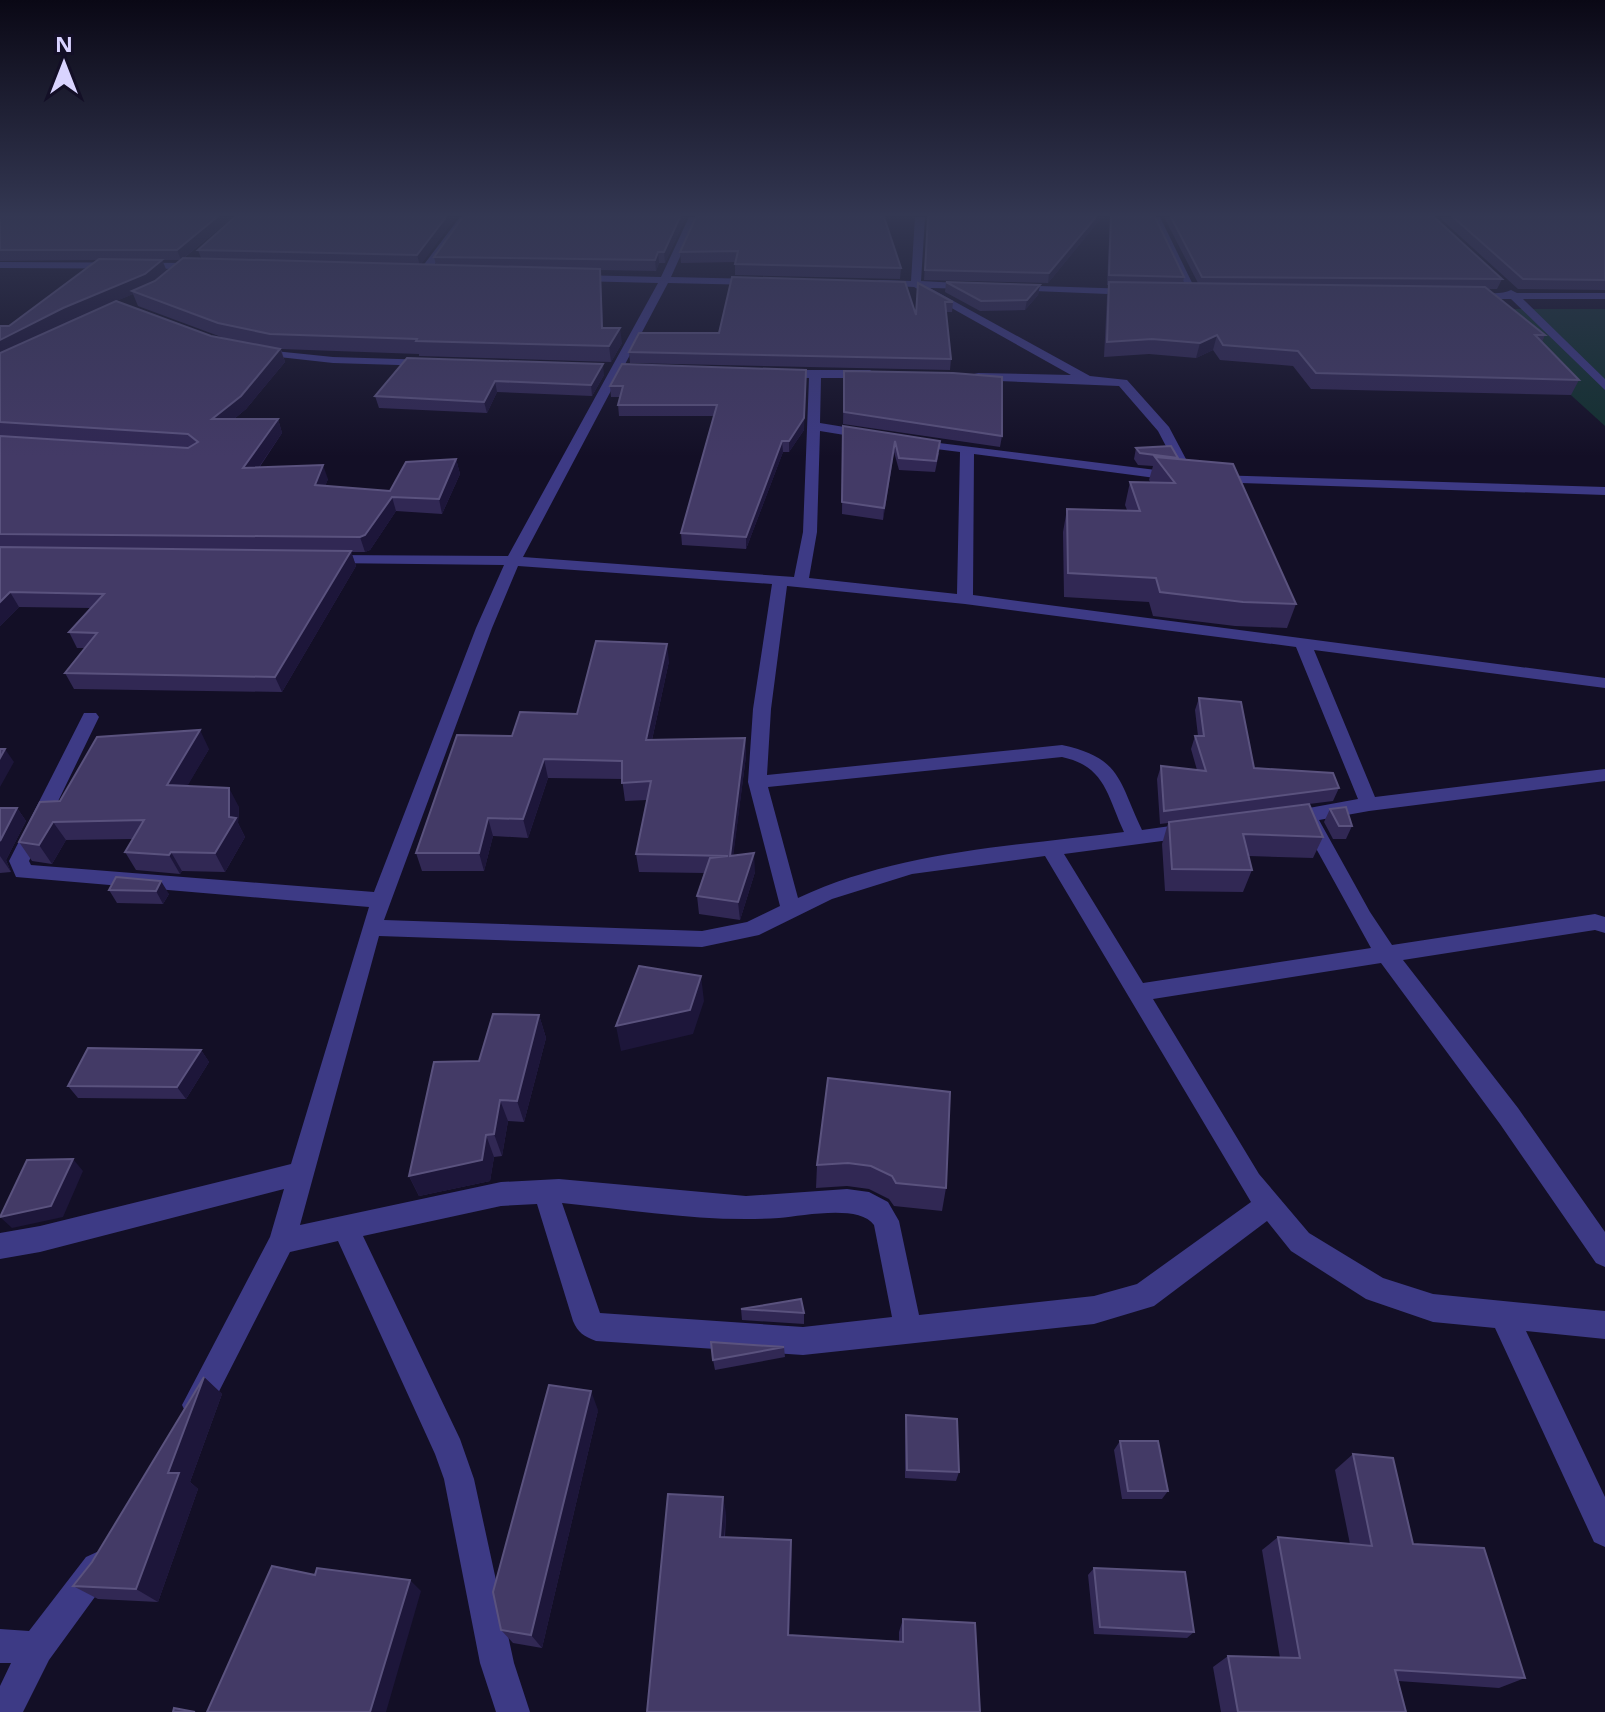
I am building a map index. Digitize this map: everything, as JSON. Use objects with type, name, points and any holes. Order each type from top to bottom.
[{"type":"street","points":[[188,1419],[282,1241],[371,928],[484,628],[513,561],[656,297]]},
{"type":"street","points":[[939,297],[1087,379]]},
{"type":"street","points":[[1516,297],[1605,386]]},
{"type":"street","points":[[238,349],[333,360],[448,364]]},
{"type":"street","points":[[769,374],[879,374]]},
{"type":"street","points":[[801,582],[810,532],[815,375]]},
{"type":"street","points":[[964,376],[1087,379],[1123,383],[1164,430],[1189,478]]},
{"type":"street","points":[[814,426],[967,450],[1189,478],[1605,491]]},
{"type":"street","points":[[965,599],[967,450]]},
{"type":"street","points":[[310,559],[513,561],[801,582],[965,599],[1605,683]]},
{"type":"street","points":[[780,581],[762,709],[757,782],[791,910]]},
{"type":"street","points":[[1303,644],[1369,804]]},
{"type":"street","points":[[90,717],[19,861],[19,870],[384,900]]},
{"type":"street","points":[[757,782],[1062,751],[1085,756],[1102,766],[1136,837]]},
{"type":"street","points":[[1260,822],[1308,817],[1369,804],[1605,775]]},
{"type":"street","points":[[1308,817],[1363,918],[1404,980],[1509,1116],[1605,1254]]},
{"type":"street","points":[[371,928],[702,939],[751,929],[825,894],[911,867],[1212,828]]},
{"type":"street","points":[[1051,849],[1250,1182],[1300,1242],[1376,1289],[1433,1308],[1605,1325]]},
{"type":"street","points":[[1136,993],[1595,922],[1605,925]]},
{"type":"street","points":[[0,1246],[40,1239],[302,1173]]},
{"type":"street","points":[[546,1192],[587,1321],[596,1327],[803,1341],[1094,1310],[1144,1296],[1268,1205]]},
{"type":"street","points":[[282,1241],[501,1194],[546,1192],[746,1208],[847,1201],[869,1204],[886,1221],[909,1331]]},
{"type":"street","points":[[345,1227],[449,1450],[459,1479],[497,1663],[513,1712]]},
{"type":"street","points":[[1503,1314],[1605,1531]]},
{"type":"street","points":[[5,1712],[37,1648],[110,1549]]},
{"type":"street","points":[[0,1646],[37,1648]]},
{"type":"green space","points":[[1476,309],[1605,309],[1605,426]]},
{"type":"building","points":[[48,297],[90,297],[0,340],[0,326],[9,326]]},
{"type":"building","points":[[148,297],[601,297],[602,328],[620,328],[609,346],[270,334],[218,323]]},
{"type":"building","points":[[727,297],[910,297],[916,315],[917,297],[944,297],[953,302],[945,302],[951,359],[629,352],[639,333],[719,333]]},
{"type":"building","points":[[973,297],[1030,297],[1027,300],[981,301]]},
{"type":"building","points":[[1109,297],[1497,297],[1545,335],[1535,335],[1579,380],[1316,373],[1298,351],[1223,345],[1217,335],[1200,343],[1152,339],[1107,342]]},
{"type":"building","points":[[116,301],[211,336],[280,349],[241,396],[212,419],[278,419],[243,468],[323,465],[315,485],[390,491],[406,462],[456,459],[439,499],[392,497],[365,535],[360,537],[0,534],[0,436],[188,448],[198,442],[188,434],[0,422],[0,353]]},
{"type":"building","points":[[407,358],[603,364],[591,385],[495,381],[484,402],[375,396]]},
{"type":"building","points":[[622,364],[806,370],[804,418],[789,441],[782,441],[746,537],[681,533],[717,405],[618,405],[623,386],[610,386]]},
{"type":"building","points":[[844,371],[1002,377],[1002,436],[844,412]]},
{"type":"building","points":[[843,426],[940,441],[936,461],[899,458],[895,441],[884,508],[842,502]]},
{"type":"building","points":[[1171,446],[1178,458],[1140,453],[1136,448]]},
{"type":"building","points":[[1155,457],[1233,464],[1296,604],[1243,602],[1160,592],[1156,578],[1068,573],[1067,509],[1140,511],[1130,482],[1175,483]]},
{"type":"building","points":[[0,547],[351,551],[275,677],[65,673],[97,633],[69,632],[104,594],[10,592],[0,602]]},
{"type":"building","points":[[596,641],[667,644],[646,740],[745,738],[730,856],[754,853],[738,902],[697,896],[710,858],[728,856],[636,854],[651,781],[622,783],[622,761],[544,759],[523,819],[488,818],[479,853],[416,853],[457,735],[512,736],[520,712],[577,714]]},
{"type":"building","points":[[1199,698],[1241,702],[1254,768],[1333,773],[1339,788],[1164,811],[1161,766],[1206,771],[1195,736],[1204,736]]},
{"type":"building","points":[[200,730],[167,785],[229,788],[229,817],[236,818],[215,853],[171,852],[169,855],[125,852],[144,820],[53,822],[39,845],[19,842],[40,802],[60,801],[97,737]]},
{"type":"building","points":[[1309,804],[1323,837],[1243,834],[1252,870],[1172,869],[1169,822]]},
{"type":"building","points":[[1346,807],[1352,826],[1339,826],[1330,809]]},
{"type":"building","points":[[0,808],[17,808],[0,841]]},
{"type":"building","points":[[116,877],[161,881],[156,891],[109,890]]},
{"type":"building","points":[[639,966],[701,976],[690,1010],[616,1026]]},
{"type":"building","points":[[493,1014],[539,1015],[517,1101],[500,1100],[494,1134],[486,1135],[482,1160],[409,1176],[434,1062],[479,1061]]},
{"type":"building","points":[[88,1048],[201,1050],[177,1087],[68,1086]]},
{"type":"building","points":[[828,1078],[950,1092],[946,1188],[896,1183],[892,1176],[871,1166],[848,1163],[817,1165]]},
{"type":"building","points":[[73,1159],[51,1206],[0,1217],[27,1160]]},
{"type":"building","points":[[801,1299],[804,1313],[741,1309]]},
{"type":"building","points":[[711,1342],[784,1347],[713,1360]]},
{"type":"building","points":[[204,1377],[168,1473],[179,1473],[136,1589],[73,1586],[92,1562]]},
{"type":"building","points":[[549,1385],[591,1391],[531,1635],[501,1630],[493,1592]]},
{"type":"building","points":[[906,1415],[957,1419],[959,1472],[907,1470]]},
{"type":"building","points":[[1120,1441],[1158,1441],[1168,1491],[1128,1491]]},
{"type":"building","points":[[1353,1454],[1393,1458],[1413,1544],[1484,1548],[1525,1678],[1395,1670],[1406,1712],[1238,1712],[1228,1656],[1300,1658],[1278,1537],[1372,1546]]},
{"type":"building","points":[[668,1494],[723,1497],[720,1537],[791,1540],[788,1635],[903,1642],[903,1619],[975,1623],[980,1712],[647,1712]]},
{"type":"building","points":[[272,1566],[315,1575],[317,1568],[410,1580],[370,1712],[207,1712]]},
{"type":"building","points":[[1094,1568],[1185,1572],[1194,1632],[1100,1627]]},
{"type":"building","points":[[174,1708],[195,1712],[173,1712]]}]
